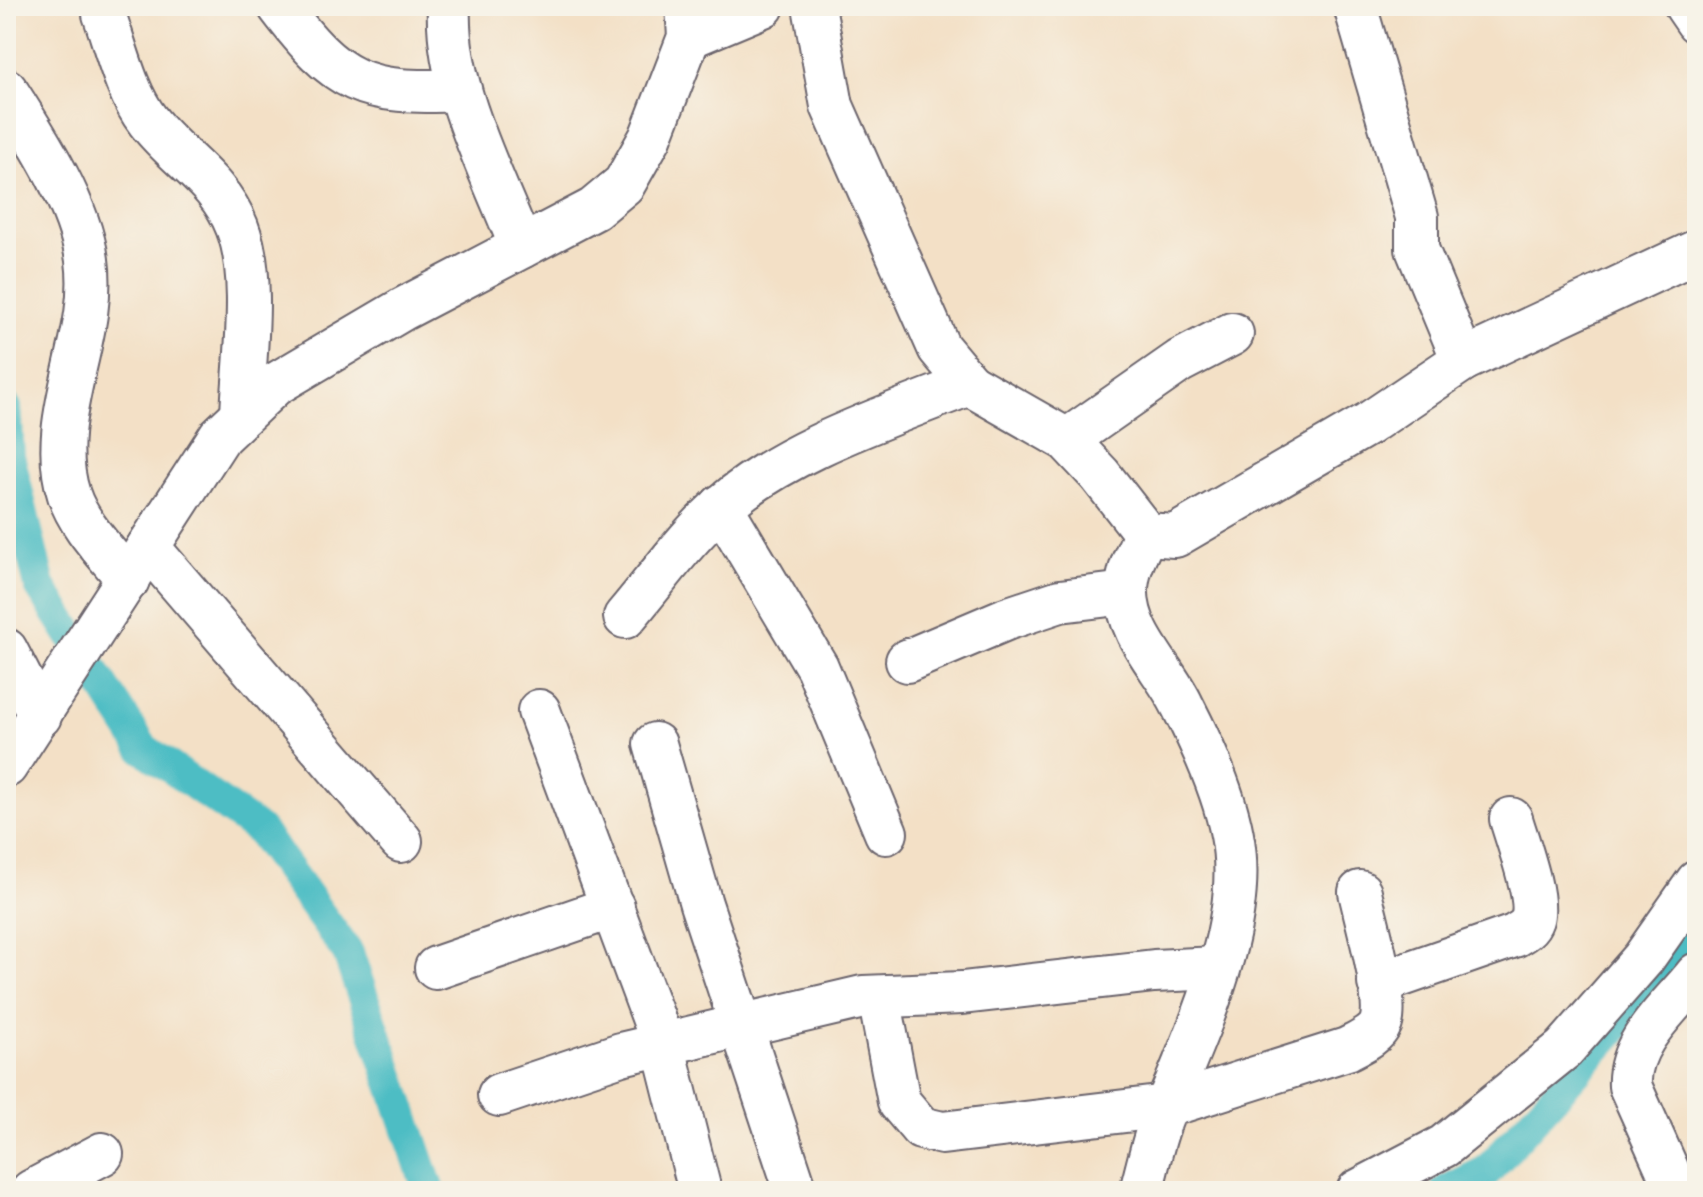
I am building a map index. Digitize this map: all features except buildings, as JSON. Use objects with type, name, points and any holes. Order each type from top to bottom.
[{"type":"street","points":[[279,6],[305,41],[339,71],[359,81],[402,93],[460,90]]},
{"type":"street","points":[[449,6],[448,30],[454,74],[521,247]]},
{"type":"street","points":[[6,766],[220,436],[274,385],[403,309],[594,209],[624,184],[650,138],[688,22],[763,6]]},
{"type":"street","points":[[814,6],[832,106],[939,348],[969,384],[1067,440],[1100,475],[1146,534],[1175,536],[1368,424],[1463,360],[1697,251]]},
{"type":"street","points":[[1355,6],[1417,217],[1417,249],[1463,360]]},
{"type":"street","points":[[1686,6],[1697,22]]},
{"type":"street","points":[[104,14],[145,118],[206,176],[225,200],[239,230],[247,274],[242,415]]},
{"type":"street","points":[[6,90],[55,176],[76,220],[87,259],[88,307],[64,434],[69,495],[88,529],[401,841]]},
{"type":"street","points":[[1067,440],[1180,361],[1232,334]]},
{"type":"street","points":[[625,617],[721,506],[773,470],[867,425],[969,384]]},
{"type":"street","points":[[721,506],[817,667],[886,833]]},
{"type":"street","points":[[1141,1191],[1167,1106],[1218,968],[1237,877],[1232,835],[1182,703],[1135,625],[1126,593],[1131,563],[1146,534]]},
{"type":"street","points":[[907,661],[1006,619],[1060,601],[1126,593]]},
{"type":"street","points":[[6,650],[46,705]]},
{"type":"street","points":[[539,711],[663,1044],[700,1191]]},
{"type":"street","points":[[655,744],[701,904],[796,1191]]},
{"type":"street","points":[[1379,983],[1514,936],[1526,929],[1533,916],[1526,872],[1511,819]]},
{"type":"street","points":[[1358,1191],[1444,1146],[1564,1049],[1643,959],[1697,882]]},
{"type":"street","points":[[879,997],[899,1102],[921,1128],[942,1133],[1167,1106],[1347,1049],[1371,1036],[1381,1023],[1379,983],[1360,892]]},
{"type":"street","points":[[436,968],[613,907]]},
{"type":"street","points":[[499,1095],[663,1044],[863,997],[962,993],[1128,973],[1218,968]]},
{"type":"street","points":[[1677,1191],[1630,1086],[1629,1069],[1642,1042],[1697,974]]},
{"type":"street","points":[[32,1191],[102,1154]]},
{"type":"waterway","points":[[6,408],[9,456],[40,586],[143,748],[260,831],[348,953],[429,1191]]},
{"type":"waterway","points":[[1446,1191],[1487,1171],[1697,936]]}]
